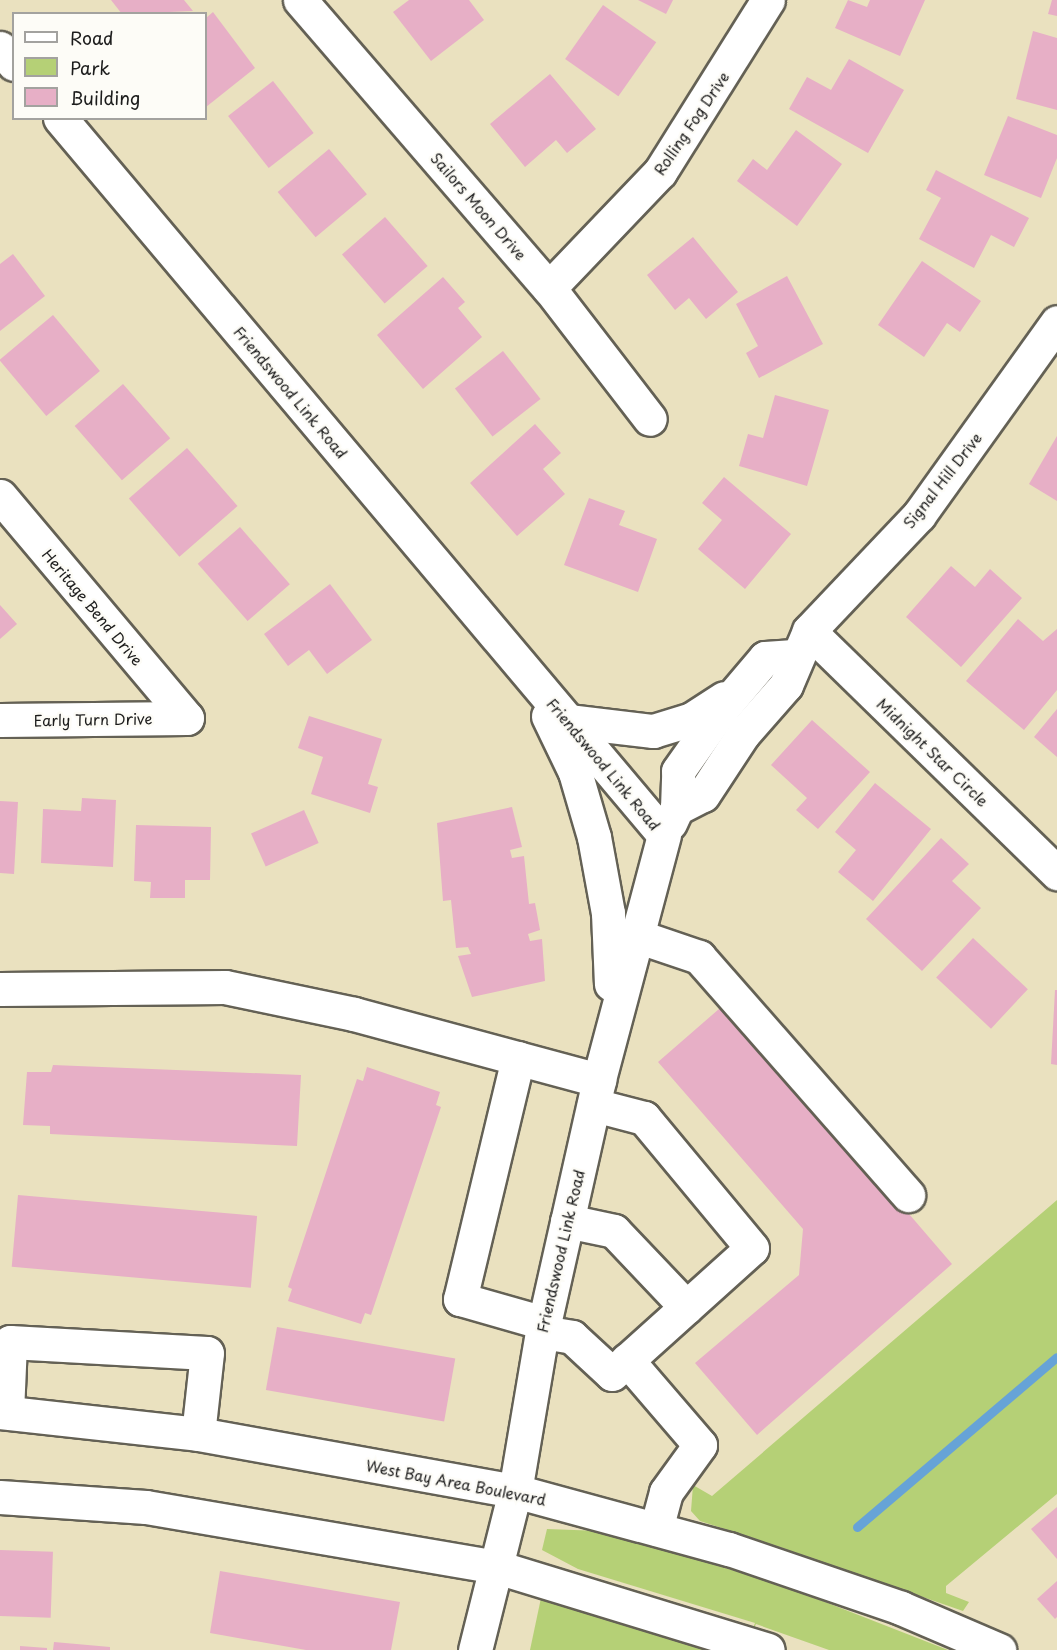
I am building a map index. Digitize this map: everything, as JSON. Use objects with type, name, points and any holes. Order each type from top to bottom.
[{"type":"street","name":"Sailors Moon Drive","points":[[300,0],[549,288],[650,419]]},
{"type":"street","name":"Rolling Fog Drive","points":[[549,288],[660,172],[768,0]]},
{"type":"street","points":[[0,48],[12,62]]},
{"type":"street","name":"Friendswood Link Road","points":[[62,120],[568,721],[671,821],[634,935],[596,1092],[543,1328],[515,1491],[475,1650]]},
{"type":"street","name":"Signal Hill Drive","points":[[671,821],[703,795],[743,734],[786,685],[801,644],[919,515],[1054,335]]},
{"type":"street","name":"Heritage Bend Drive","points":[[0,495],[187,718]]},
{"type":"street","points":[[671,821],[678,771],[738,689],[765,658],[801,644]]},
{"type":"street","name":"Midnight Star Circle","points":[[801,644],[1057,873]]},
{"type":"street","points":[[526,671],[575,772],[594,837],[608,914],[613,1022]]},
{"type":"street","points":[[568,721],[653,731],[690,720],[738,689]]},
{"type":"street","name":"Early Turn Drive","points":[[0,720],[187,718]]},
{"type":"street","points":[[634,935],[699,957],[908,1195]]},
{"type":"street","points":[[0,989],[225,987],[354,1014],[518,1058],[596,1092],[644,1118],[752,1248],[612,1374],[572,1337],[460,1299],[518,1058]]},
{"type":"street","points":[[567,1221],[614,1232],[687,1307]]},
{"type":"street","points":[[4,1412],[10,1342],[207,1353],[198,1434]]},
{"type":"street","points":[[627,1360],[700,1445],[666,1492],[656,1529]]},
{"type":"street","name":"West Bay Area Boulevard","points":[[4,1412],[198,1434],[515,1491],[656,1529],[901,1608],[999,1650]]},
{"type":"street","points":[[0,1497],[146,1508],[497,1567],[768,1650]]},
{"type":"green space","points":[[1057,1200],[1057,1494],[946,1586],[946,1593],[969,1602],[963,1611],[788,1550],[774,1582],[948,1650],[829,1650],[756,1624],[744,1650],[755,1623],[578,1569],[542,1550],[547,1529],[601,1531],[772,1582],[786,1549],[700,1521],[691,1511],[693,1485],[712,1496]]},
{"type":"green space","points":[[541,1598],[641,1625],[720,1650],[530,1650]]},
{"type":"building","points":[[111,0],[184,0],[193,11],[169,12],[120,12]]},
{"type":"building","points":[[409,0],[469,0],[484,20],[431,61],[393,12]]},
{"type":"building","points":[[638,0],[673,0],[666,14]]},
{"type":"building","points":[[848,0],[867,7],[870,0],[925,0],[900,56],[835,28]]},
{"type":"building","points":[[1052,0],[1057,0],[1057,16],[1048,14]]},
{"type":"building","points":[[603,5],[656,42],[618,96],[565,59]]},
{"type":"building","points":[[213,12],[255,68],[207,106],[207,17]]},
{"type":"building","points":[[1033,31],[1057,38],[1057,110],[1016,99]]},
{"type":"building","points":[[849,59],[904,90],[868,153],[789,109],[807,77],[831,90]]},
{"type":"building","points":[[550,74],[596,129],[567,153],[556,140],[525,167],[490,124]]},
{"type":"building","points":[[273,81],[314,133],[269,168],[228,116]]},
{"type":"building","points":[[1008,116],[1057,135],[1057,158],[1041,198],[984,175]]},
{"type":"building","points":[[796,130],[842,164],[797,226],[737,181],[753,159],[767,170]]},
{"type":"building","points":[[329,149],[367,194],[316,237],[278,192]]},
{"type":"building","points":[[936,170],[1029,218],[1014,247],[991,235],[974,268],[919,239],[941,198],[926,190]]},
{"type":"building","points":[[385,217],[428,266],[385,303],[342,254]]},
{"type":"building","points":[[693,237],[738,292],[706,319],[689,298],[675,310],[647,275]]},
{"type":"building","points":[[13,254],[45,296],[0,331],[0,264]]},
{"type":"building","points":[[922,261],[981,301],[960,332],[947,323],[924,357],[878,325]]},
{"type":"building","points":[[787,276],[823,344],[759,378],[746,353],[758,346],[736,304]]},
{"type":"building","points":[[443,277],[465,302],[458,308],[482,337],[423,389],[377,335]]},
{"type":"building","points":[[53,315],[100,371],[46,416],[0,359]]},
{"type":"building","points":[[503,351],[541,399],[492,437],[455,389]]},
{"type":"building","points":[[123,384],[170,438],[122,480],[75,426]]},
{"type":"building","points":[[775,395],[829,410],[807,486],[739,466],[748,434],[763,438]]},
{"type":"building","points":[[535,424],[561,453],[543,469],[565,494],[517,536],[470,483]]},
{"type":"building","points":[[1057,436],[1057,501],[1029,484]]},
{"type":"building","points":[[187,448],[238,506],[179,557],[129,499]]},
{"type":"building","points":[[724,477],[791,534],[745,589],[698,549],[722,520],[702,503]]},
{"type":"building","points":[[589,498],[625,511],[619,525],[657,539],[638,592],[564,565]]},
{"type":"building","points":[[240,527],[290,584],[248,621],[198,564]]},
{"type":"building","points":[[951,566],[975,587],[990,569],[1022,598],[961,667],[906,617]]},
{"type":"building","points":[[330,584],[372,640],[327,674],[309,650],[288,666],[264,634]]},
{"type":"building","points":[[0,605],[17,624],[0,639]]},
{"type":"building","points":[[1018,619],[1043,641],[1057,629],[1057,690],[1024,730],[966,681]]},
{"type":"building","points":[[1057,709],[1057,757],[1034,737]]},
{"type":"building","points":[[309,716],[382,739],[368,784],[378,787],[370,813],[311,794],[323,757],[298,748]]},
{"type":"building","points":[[812,720],[870,772],[818,829],[796,810],[807,798],[771,765]]},
{"type":"building","points":[[875,783],[931,829],[873,901],[838,872],[856,850],[835,832]]},
{"type":"building","points":[[82,798],[116,800],[113,867],[41,863],[43,809],[81,811]]},
{"type":"building","points":[[0,801],[18,802],[14,874],[0,873]]},
{"type":"building","points":[[512,807],[522,847],[510,850],[512,858],[524,856],[529,904],[535,903],[540,930],[528,934],[530,941],[542,939],[545,981],[472,997],[458,956],[471,954],[468,947],[456,948],[451,900],[443,901],[437,823]]},
{"type":"building","points":[[304,810],[319,843],[266,866],[251,834]]},
{"type":"building","points":[[136,825],[211,827],[210,880],[185,880],[185,898],[150,898],[151,882],[134,881]]},
{"type":"building","points":[[941,838],[969,864],[952,881],[981,908],[922,971],[866,919]]},
{"type":"building","points":[[973,938],[1028,989],[991,1029],[936,977]]},
{"type":"building","points":[[1055,990],[1057,990],[1057,1065],[1051,1064]]},
{"type":"building","points":[[727,1002],[952,1264],[757,1435],[695,1363],[799,1275],[803,1229],[658,1062]]},
{"type":"building","points":[[53,1065],[301,1075],[297,1146],[50,1134],[50,1126],[23,1125],[27,1072],[51,1072]]},
{"type":"building","points":[[367,1067],[440,1092],[436,1105],[441,1107],[371,1315],[365,1313],[361,1324],[288,1301],[292,1289],[288,1287],[357,1079],[363,1081]]},
{"type":"building","points":[[18,1195],[257,1216],[251,1288],[12,1267]]},
{"type":"building","points":[[277,1327],[455,1358],[444,1421],[266,1390]]},
{"type":"building","points":[[1057,1507],[1057,1559],[1031,1529]]},
{"type":"building","points":[[0,1550],[53,1552],[51,1618],[0,1616]]},
{"type":"building","points":[[220,1571],[400,1602],[391,1650],[306,1650],[210,1633]]},
{"type":"building","points":[[1057,1581],[1057,1617],[1055,1619],[1037,1599]]},
{"type":"building","points":[[54,1642],[110,1647],[110,1650],[53,1650]]},
{"type":"building","points":[[20,1646],[47,1648],[47,1650],[20,1650]]},
{"type":"waterway","points":[[857,1527],[1057,1357]]}]
